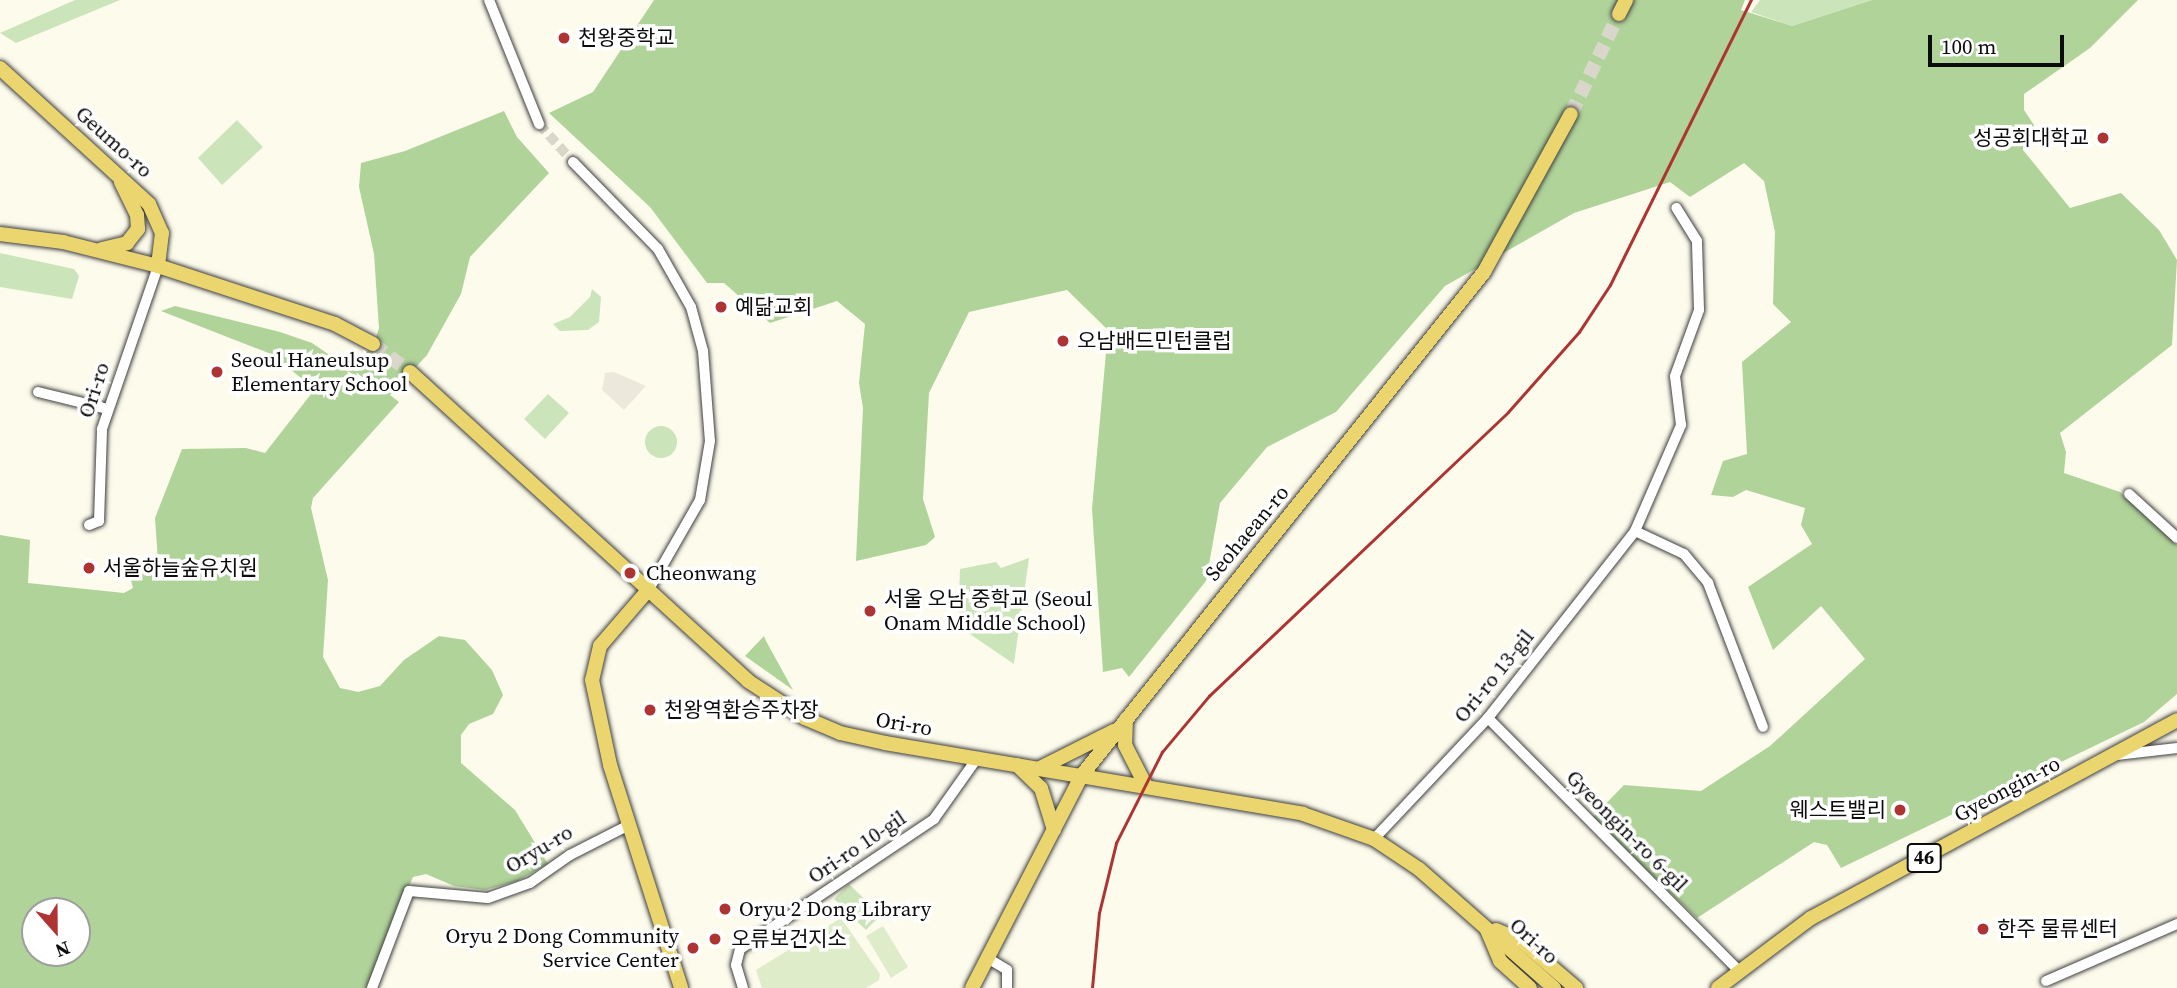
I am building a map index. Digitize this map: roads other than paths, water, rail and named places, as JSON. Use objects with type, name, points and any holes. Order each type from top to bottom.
[{"type":"main road","name":"Geumo-ro","points":[[0,68],[116,170],[149,204],[159,223],[163,245],[158,266]]},
{"type":"main road","name":"Seohaean-ro","points":[[972,988],[1082,775],[1126,716],[1484,272],[1571,114]]},
{"type":"main road","points":[[93,249],[121,246],[138,229],[137,215],[116,170]]},
{"type":"main road","points":[[0,234],[93,249],[158,266],[335,324],[373,344]]},
{"type":"main road","name":"Ori-ro","points":[[410,372],[748,681],[805,718],[840,733],[1303,814],[1374,839],[1419,869],[1553,988]]},
{"type":"main road","points":[[649,589],[600,646],[592,670],[600,727],[627,825],[681,988]]},
{"type":"main road","points":[[1126,716],[1125,746],[1146,786]]},
{"type":"main road","name":"Gyeongin-ro","points":[[1718,988],[1811,918],[2117,755],[2177,720]]},
{"type":"main road","points":[[1040,768],[1116,729]]},
{"type":"main road","points":[[1016,764],[1041,788],[1054,831]]},
{"type":"main road","name":"Ori-ro","points":[[1485,925],[1500,961],[1530,988]]},
{"type":"main road","name":"Ori-ro","points":[[1485,925],[1520,940],[1576,988]]},
{"type":"street","points":[[489,0],[539,124]]},
{"type":"street","points":[[573,162],[658,249],[691,307],[703,351],[710,441],[700,500],[649,589]]},
{"type":"street","name":"Ori-ro 13-gil","points":[[1374,839],[1488,718],[1635,531],[1681,425],[1675,376],[1699,310],[1697,241],[1676,208]]},
{"type":"street","name":"Ori-ro","points":[[89,526],[99,521],[101,448],[108,409],[158,266]]},
{"type":"street","points":[[38,392],[108,409]]},
{"type":"street","points":[[2129,494],[2177,538]]},
{"type":"street","points":[[1635,531],[1684,554],[1708,583],[1763,727]]},
{"type":"street","name":"Gyeongin-ro 6-gil","points":[[1488,718],[1739,971]]},
{"type":"street","points":[[2117,755],[2177,748]]},
{"type":"street","name":"Ori-ro 10-gil","points":[[743,988],[736,965],[740,949],[934,819],[978,757]]},
{"type":"street","name":"Oryu-ro","points":[[372,988],[409,891],[418,888],[467,900],[495,896],[530,883],[577,850],[627,825]]},
{"type":"street","points":[[2046,981],[2177,924]]},
{"type":"street","points":[[989,959],[1007,970],[1007,988]]},
{"type":"tunnel","points":[[1571,114],[1619,14]]},
{"type":"tunnel","points":[[539,124],[573,162]]},
{"type":"tunnel","points":[[373,344],[410,372]]},
{"type":"railway","points":[[1092,988],[1099,913],[1116,843],[1162,752],[1209,696],[1508,412],[1579,332],[1610,285],[1751,0]]},
{"type":"place","name":"천왕중학교","points":[[564,38]]},
{"type":"place","name":"성공회대학교","points":[[2103,138]]},
{"type":"place","name":"예닮교회","points":[[721,307]]},
{"type":"place","name":"오남배드민턴클럽","points":[[1063,341]]},
{"type":"place","name":"Seoul Haneulsup Elementary School","points":[[217,372]]},
{"type":"place","name":"서울하늘숲유치원","points":[[89,568]]},
{"type":"place","name":"Cheonwang","points":[[630,573]]},
{"type":"place","name":"서울 오남 중학교 (Seoul Onam Middle School)","points":[[870,611]]},
{"type":"place","name":"천왕역환승주차장","points":[[650,710]]},
{"type":"place","name":"웨스트밸리","points":[[1900,810]]},
{"type":"place","name":"Oryu 2 Dong Library","points":[[725,909]]},
{"type":"place","name":"한주 물류센터","points":[[1983,929]]},
{"type":"place","name":"오류보건지소","points":[[715,939]]},
{"type":"place","name":"Oryu 2 Dong Community Service Center","points":[[693,948]]}]
